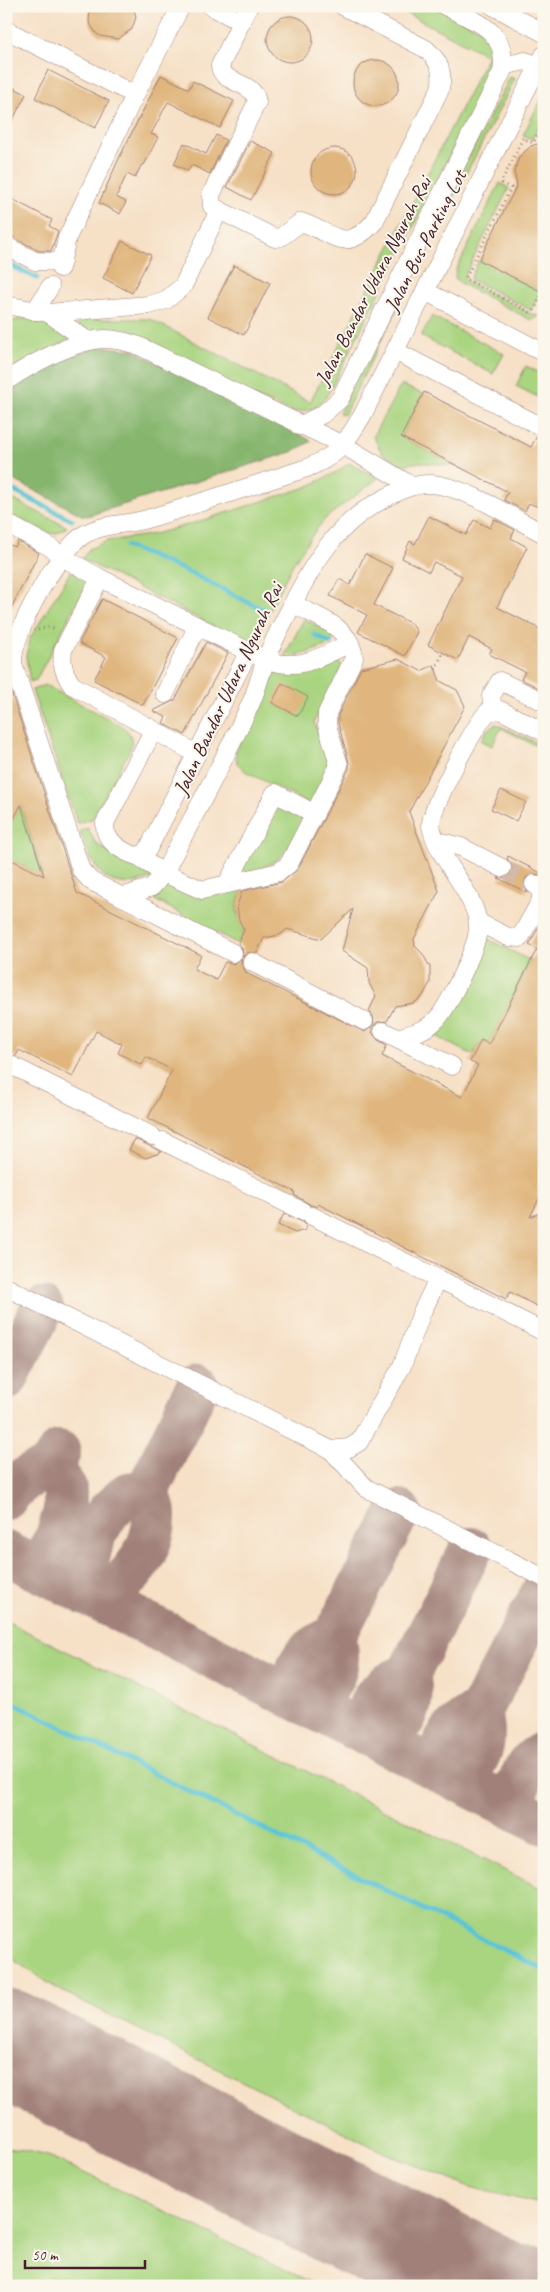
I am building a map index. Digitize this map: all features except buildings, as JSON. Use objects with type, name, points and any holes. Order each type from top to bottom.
[{"type":"street","points":[[6,246],[35,261],[61,265],[67,238],[135,95],[181,6]]},
{"type":"street","points":[[211,6],[245,14],[222,59],[220,71],[224,76],[251,89],[256,94],[257,102],[211,195],[212,206],[275,238],[301,222],[331,236],[350,239],[363,234],[374,222],[440,89],[442,79],[441,67],[435,57],[426,49],[343,6]]},
{"type":"street","points":[[445,6],[486,27],[496,36],[504,54],[503,66],[525,61],[542,63]]},
{"type":"street","points":[[493,6],[544,33]]},
{"type":"street","points":[[6,30],[135,95]]},
{"type":"street","name":"Jalan Bus Parking Lot","points":[[343,445],[362,416],[542,63]]},
{"type":"street","name":"Jalan Bandar Udara Ngurah Rai","points":[[299,426],[323,414],[340,399],[499,80],[503,66]]},
{"type":"street","points":[[6,305],[42,312],[149,305],[166,300],[182,286],[219,210]]},
{"type":"street","points":[[42,312],[50,288]]},
{"type":"street","points":[[425,291],[542,348]]},
{"type":"street","points":[[42,312],[88,341]]},
{"type":"street","points":[[6,381],[36,363],[88,341],[121,340],[139,346],[299,426],[343,445],[412,486],[430,484],[452,488],[544,534]]},
{"type":"street","points":[[395,351],[544,428]]},
{"type":"street","points":[[233,953],[122,898],[91,881],[81,870],[13,664],[14,646],[22,626],[62,557],[72,544],[85,534],[100,528],[145,520],[307,468],[329,458],[343,445]]},
{"type":"street","name":"Jalan Bandar Udara Ngurah Rai","points":[[122,898],[152,887],[164,872],[250,707],[266,660],[292,604],[316,559],[332,538],[373,504],[412,486]]},
{"type":"street","points":[[6,523],[50,546],[62,557],[100,578],[248,653],[266,660],[284,666],[299,665],[350,643]]},
{"type":"street","points":[[100,578],[63,650],[61,662],[63,673],[72,686],[197,754]]},
{"type":"street","points":[[153,731],[105,823],[104,830],[110,840],[132,855],[141,856],[144,860],[164,872],[202,890],[284,869],[289,864],[339,765],[327,725],[327,713],[354,658],[350,643],[340,629],[292,604]]},
{"type":"street","points":[[165,694],[197,627]]},
{"type":"street","points":[[141,856],[148,849],[248,653]]},
{"type":"street","points":[[493,710],[491,696],[500,681],[544,702]]},
{"type":"street","points":[[452,1066],[390,1034],[423,1029],[435,1021],[444,1010],[475,946],[478,922],[470,899],[437,841],[430,824],[433,809],[475,727],[482,718],[493,710],[500,710],[544,732]]},
{"type":"street","points":[[227,884],[275,793],[315,814]]},
{"type":"street","points":[[437,841],[461,847],[502,868]]},
{"type":"street","points":[[478,922],[508,937],[520,938],[541,900],[541,890],[534,884]]},
{"type":"street","points":[[252,962],[364,1021]]},
{"type":"street","points":[[11,1065],[544,1332]]},
{"type":"street","points":[[331,1450],[349,1448],[359,1442],[402,1366],[422,1312],[438,1279]]},
{"type":"street","points":[[6,1287],[331,1450],[366,1488],[544,1578]]},
{"type":"path","points":[[543,292],[534,311],[530,312],[465,279],[511,188],[501,183],[523,138],[533,143],[544,121]]},
{"type":"path","points":[[435,669],[443,653]]},
{"type":"green space","points":[[393,6],[433,6],[482,30],[497,56],[493,70],[329,392],[319,405],[305,411],[293,412],[88,331],[78,325],[78,319],[150,319],[310,402],[488,56]]},
{"type":"green space","points":[[510,77],[515,79],[415,273],[410,273]]},
{"type":"green space","points":[[544,94],[544,117],[532,139],[523,135]]},
{"type":"green space","points":[[500,183],[509,188],[463,279],[531,314],[539,316],[533,320],[460,283],[455,278],[456,270]]},
{"type":"green space","points":[[479,260],[541,291],[531,310],[470,279]]},
{"type":"green space","points":[[401,289],[405,293],[344,415],[339,413]]},
{"type":"green space","points":[[432,316],[504,354],[493,374],[421,336]]},
{"type":"green space","points":[[24,318],[56,327],[68,336],[68,340],[6,372],[6,323]]},
{"type":"green space","points":[[100,346],[132,350],[312,441],[291,452],[87,516],[82,515],[6,476],[6,387],[56,361]]},
{"type":"green space","points":[[526,366],[544,375],[544,400],[516,386]]},
{"type":"green space","points":[[401,385],[423,394],[401,437],[457,466],[419,462],[403,465],[382,453],[373,436]]},
{"type":"green space","points":[[349,463],[378,478],[327,517],[315,531],[294,562],[253,643],[247,643],[82,559],[89,549],[107,541],[155,534],[307,487],[337,472]]},
{"type":"green space","points":[[6,496],[67,527],[51,534],[6,513]]},
{"type":"green space","points":[[71,571],[87,580],[87,584],[36,680],[30,682],[26,656],[29,640]]},
{"type":"green space","points":[[304,619],[335,635],[331,644],[297,656],[285,655]]},
{"type":"green space","points":[[335,660],[342,665],[340,674],[314,722],[326,754],[328,767],[311,805],[245,771],[237,763],[236,751],[277,670],[293,675]]},
{"type":"green space","points":[[45,685],[122,726],[131,737],[130,750],[92,819],[77,823],[32,690]]},
{"type":"green space","points":[[496,724],[544,746],[544,750],[501,728],[492,746],[481,740],[487,730]]},
{"type":"green space","points":[[16,792],[42,875],[6,857],[6,833],[17,812],[11,794]]},
{"type":"green space","points":[[279,800],[307,815],[284,853],[269,865],[245,874],[242,869]]},
{"type":"green space","points":[[88,828],[96,844],[151,875],[152,878],[123,883],[112,881],[104,876],[90,857],[80,831]]},
{"type":"green space","points":[[169,885],[199,897],[248,885],[240,895],[237,906],[239,918],[245,929],[238,944],[155,900],[155,896]]},
{"type":"green space","points":[[484,937],[531,961],[489,1044],[481,1041],[473,1055],[436,1036]]},
{"type":"green space","points":[[6,1621],[544,1890],[544,2205],[470,2187],[387,2154],[56,1988],[6,1955]]},
{"type":"green space","points":[[6,2148],[24,2150],[51,2157],[319,2286],[6,2286]]},
{"type":"waterway","points":[[6,263],[37,278]]},
{"type":"waterway","points":[[6,487],[72,520]]},
{"type":"waterway","points":[[126,546],[184,570],[266,611]]},
{"type":"waterway","points":[[315,635],[330,643]]},
{"type":"waterway","points":[[6,1699],[544,1970]]},
{"type":"taxiway","points":[[6,1379],[42,1309]]},
{"type":"taxiway","points":[[88,1595],[86,1567],[93,1537],[108,1512],[128,1494],[147,1491],[198,1386]]},
{"type":"taxiway","points":[[6,1498],[25,1479],[50,1468],[59,1452]]},
{"type":"taxiway","points":[[33,1567],[44,1558],[57,1537],[65,1511],[65,1488],[50,1468]]},
{"type":"taxiway","points":[[103,1602],[139,1563],[150,1540],[154,1513],[147,1491]]},
{"type":"taxiway","points":[[293,1697],[299,1666],[315,1647],[334,1637],[399,1511]]},
{"type":"taxiway","points":[[368,1735],[367,1723],[371,1704],[381,1690],[408,1675],[471,1549]]},
{"type":"taxiway","points":[[6,1553],[544,1823]]},
{"type":"taxiway","points":[[441,1771],[441,1760],[446,1742],[455,1728],[480,1712],[544,1590]]},
{"type":"taxiway","points":[[312,1707],[330,1682],[336,1666],[337,1658],[334,1637]]},
{"type":"taxiway","points":[[383,1743],[407,1713],[411,1696],[408,1675]]},
{"type":"taxiway","points":[[460,1781],[481,1750],[483,1733],[480,1712]]},
{"type":"taxiway","points":[[516,1809],[519,1784],[525,1769],[536,1757],[544,1753]]},
{"type":"taxiway","points":[[6,2041],[39,2060]]},
{"type":"taxiway","points":[[427,2256],[484,2265],[544,2268]]},
{"type":"runway","points":[[6,2043],[486,2286]]},
{"type":"tunnel","points":[[502,868],[534,884]]}]
